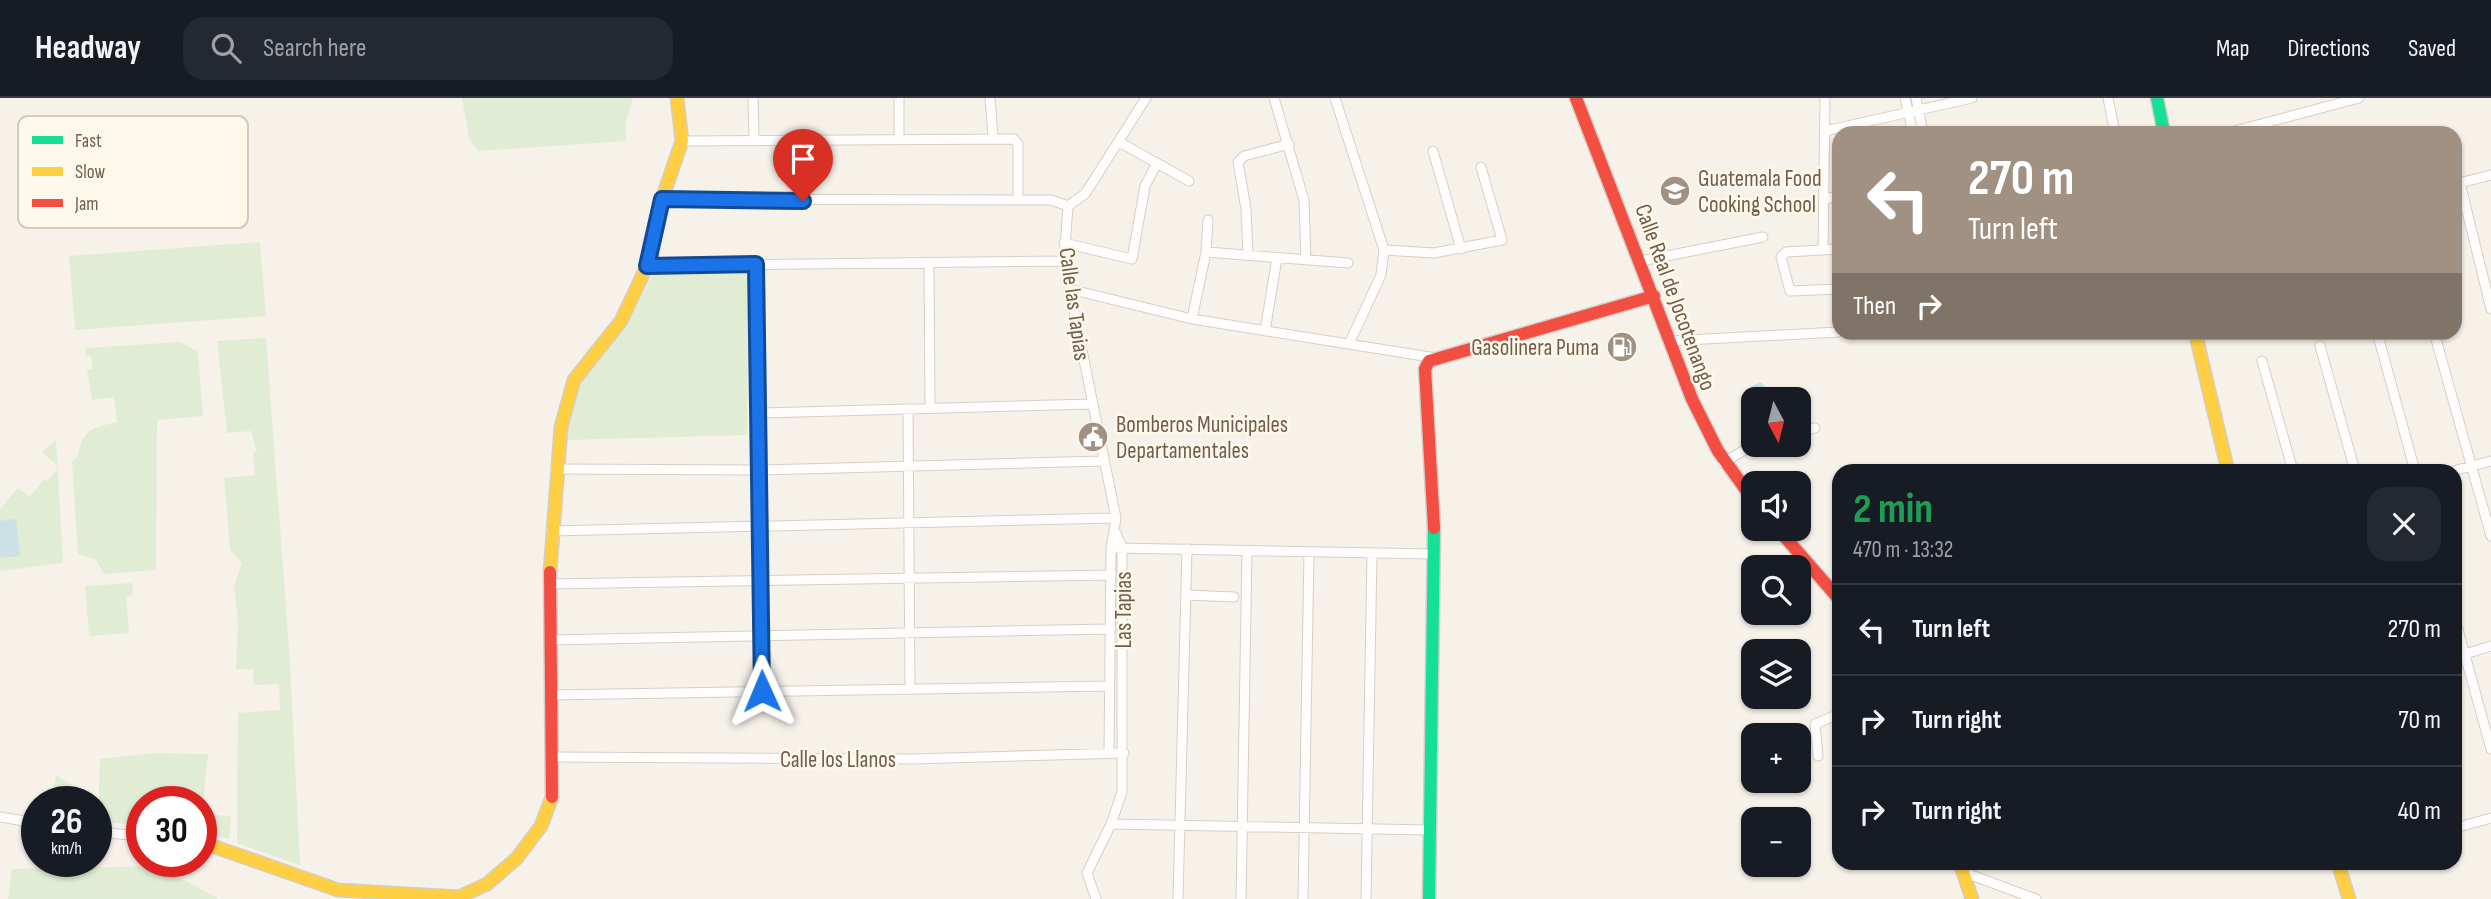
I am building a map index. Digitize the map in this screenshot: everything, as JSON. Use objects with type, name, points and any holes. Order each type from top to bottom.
[{"type":"street","points":[[217,848],[338,890],[470,896],[488,885],[545,824],[552,806],[549,584],[561,427],[574,380],[621,321],[647,266],[662,199],[682,141],[677,98]]},
{"type":"street","points":[[753,98],[754,139]]},
{"type":"street","points":[[899,98],[899,138]]},
{"type":"street","points":[[990,98],[993,136]]},
{"type":"street","points":[[662,199],[1051,200],[1068,206],[1085,194],[1146,98]]},
{"type":"street","points":[[1274,98],[1304,200],[1306,260]]},
{"type":"street","points":[[1335,98],[1384,250],[1381,275],[1349,344]]},
{"type":"street","name":"Calle Real de Jocotenango","points":[[1576,98],[1641,261],[1688,394],[1723,463],[1741,485]]},
{"type":"street","points":[[1823,250],[1825,98]]},
{"type":"street","points":[[1905,98],[1920,126]]},
{"type":"street","points":[[1913,126],[1916,98]]},
{"type":"street","points":[[1846,126],[1972,98]]},
{"type":"street","points":[[2108,98],[2114,126]]},
{"type":"street","points":[[2157,98],[2163,126]]},
{"type":"street","points":[[2254,126],[2360,98]]},
{"type":"street","points":[[1825,131],[1832,129]]},
{"type":"street","points":[[682,141],[993,136],[1017,140],[1018,200]]},
{"type":"street","points":[[1119,142],[1189,181]]},
{"type":"street","points":[[1248,255],[1246,209],[1238,162],[1244,156],[1289,144]]},
{"type":"street","points":[[1433,152],[1461,248]]},
{"type":"street","points":[[1064,243],[1132,259],[1145,186],[1157,163]]},
{"type":"street","points":[[1384,250],[1434,253],[1502,240],[1481,167]]},
{"type":"street","points":[[2462,182],[2491,175]]},
{"type":"street","points":[[1825,199],[1832,198]]},
{"type":"street","points":[[2462,202],[2491,309]]},
{"type":"street","name":"Calle las Tapias","points":[[1068,206],[1064,261],[1116,518],[1116,533]]},
{"type":"street","points":[[1192,319],[1206,252],[1208,220]]},
{"type":"street","points":[[1641,261],[1763,237]]},
{"type":"street","points":[[1832,249],[1783,254],[1780,257],[1788,289],[1793,292],[1832,289]]},
{"type":"street","points":[[1206,252],[1348,263]]},
{"type":"street","points":[[1265,331],[1277,258]]},
{"type":"street","points":[[647,266],[1064,261]]},
{"type":"street","points":[[929,263],[930,408]]},
{"type":"street","points":[[756,264],[762,691]]},
{"type":"street","points":[[1069,289],[1192,319],[1436,358],[1654,296]]},
{"type":"street","points":[[1668,341],[1832,332]]},
{"type":"street","points":[[2197,340],[2226,464]]},
{"type":"street","points":[[2379,340],[2413,464]]},
{"type":"street","points":[[2436,340],[2491,536]]},
{"type":"street","points":[[2320,346],[2353,464]]},
{"type":"street","points":[[1429,899],[1435,554],[1423,383],[1424,369],[1436,358]]},
{"type":"street","points":[[2262,361],[2291,464]]},
{"type":"street","points":[[758,413],[1091,404]]},
{"type":"street","points":[[908,409],[911,689]]},
{"type":"street","points":[[1811,429],[1815,428]]},
{"type":"street","points":[[1723,463],[1741,452]]},
{"type":"street","points":[[556,469],[908,468],[1105,461]]},
{"type":"street","points":[[2462,469],[2491,461]]},
{"type":"street","points":[[551,531],[760,524],[1116,518]]},
{"type":"street","name":"Las Tapias","points":[[1109,753],[1111,548],[1116,533]]},
{"type":"street","name":"Las Tapias","points":[[1094,898],[1087,873],[1111,824],[1122,792],[1122,548],[1116,533]]},
{"type":"street","points":[[1788,541],[1832,591]]},
{"type":"street","points":[[1111,548],[1435,554]]},
{"type":"street","points":[[1178,899],[1187,549]]},
{"type":"street","points":[[1241,899],[1247,551]]},
{"type":"street","points":[[1303,899],[1309,552]]},
{"type":"street","points":[[1366,899],[1372,553]]},
{"type":"street","points":[[549,584],[1111,575]]},
{"type":"street","points":[[1186,595],[1234,597]]},
{"type":"street","points":[[550,640],[1110,629]]},
{"type":"street","points":[[2462,654],[2491,646]]},
{"type":"street","points":[[2462,661],[2491,749]]},
{"type":"street","points":[[552,695],[1109,686]]},
{"type":"street","points":[[1818,756],[1815,724],[1832,717]]},
{"type":"street","name":"Calle los Llanos","points":[[551,757],[914,759],[1124,753]]},
{"type":"street","points":[[0,817],[21,820]]},
{"type":"street","points":[[2462,826],[2491,818]]},
{"type":"street","points":[[1111,824],[1430,830]]},
{"type":"street","points":[[1962,870],[1967,898]]},
{"type":"street","points":[[1969,870],[2036,899]]},
{"type":"street","points":[[2340,870],[2348,899]]},
{"type":"green space","points":[[462,98],[633,98],[626,120],[626,141],[478,151],[469,138]]},
{"type":"green space","points":[[260,242],[266,316],[75,330],[69,256]]},
{"type":"green space","points":[[749,270],[747,435],[565,440],[576,386],[626,327],[654,272]]},
{"type":"green space","points":[[266,338],[290,663],[300,865],[237,843],[238,713],[280,710],[279,684],[254,685],[253,669],[236,669],[238,622],[234,585],[242,564],[230,549],[224,478],[255,475],[253,453],[257,452],[251,431],[227,433],[217,341]]},
{"type":"green space","points":[[180,342],[198,352],[203,416],[157,420],[156,570],[104,574],[96,560],[78,554],[72,462],[78,456],[83,440],[90,431],[117,422],[114,397],[92,400],[87,370],[93,369],[91,356],[86,356],[86,348]]},
{"type":"green space","points":[[56,440],[57,466],[42,452]]},
{"type":"green space","points":[[58,469],[63,563],[0,571],[0,509],[18,488],[30,497],[44,479],[47,481]]},
{"type":"green space","points":[[132,583],[133,595],[126,596],[129,633],[89,636],[85,586]]},
{"type":"green space","points":[[155,753],[208,754],[205,786],[126,786],[126,824],[112,823],[112,786],[99,786],[100,759]]},
{"type":"green space","points":[[56,775],[72,786],[54,786]]},
{"type":"green space","points":[[217,815],[231,816],[229,839],[217,836]]},
{"type":"green space","points":[[112,867],[126,867],[126,877],[178,877],[219,899],[8,899],[12,869],[21,869],[21,877],[112,877]]},
{"type":"shaded area","points":[[1761,382],[1765,387],[1750,387]]},
{"type":"shaded area","points":[[16,519],[20,556],[0,558],[0,521]]},
{"type":"traffic: fast","points":[[2157,98],[2163,126]]},
{"type":"traffic: fast","points":[[1429,899],[1434,528]]},
{"type":"traffic: slow","points":[[550,572],[561,427],[574,380],[621,321],[647,266],[662,199],[682,141],[677,98]]},
{"type":"traffic: slow","points":[[2197,340],[2226,464]]},
{"type":"traffic: slow","points":[[217,848],[338,890],[459,897],[487,884],[517,858],[541,826],[552,797]]},
{"type":"traffic: slow","points":[[1962,870],[1972,899]]},
{"type":"traffic: slow","points":[[2340,870],[2349,899]]},
{"type":"traffic: jam","points":[[1576,98],[1692,399],[1718,451],[1741,483]]},
{"type":"traffic: jam","points":[[1434,528],[1425,369],[1429,361],[1654,296]]},
{"type":"traffic: jam","points":[[1788,541],[1832,591]]},
{"type":"traffic: jam","points":[[550,572],[552,797]]},
{"type":"place","name":"Guatemala Food Cooking School","points":[[1675,191]]},
{"type":"place","name":"Gasolinera Puma","points":[[1622,347]]},
{"type":"place","name":"Bomberos Municipales Departamentales","points":[[1093,437]]},
{"type":"route","points":[[762,691],[756,264],[647,266],[662,199],[803,201]]}]
